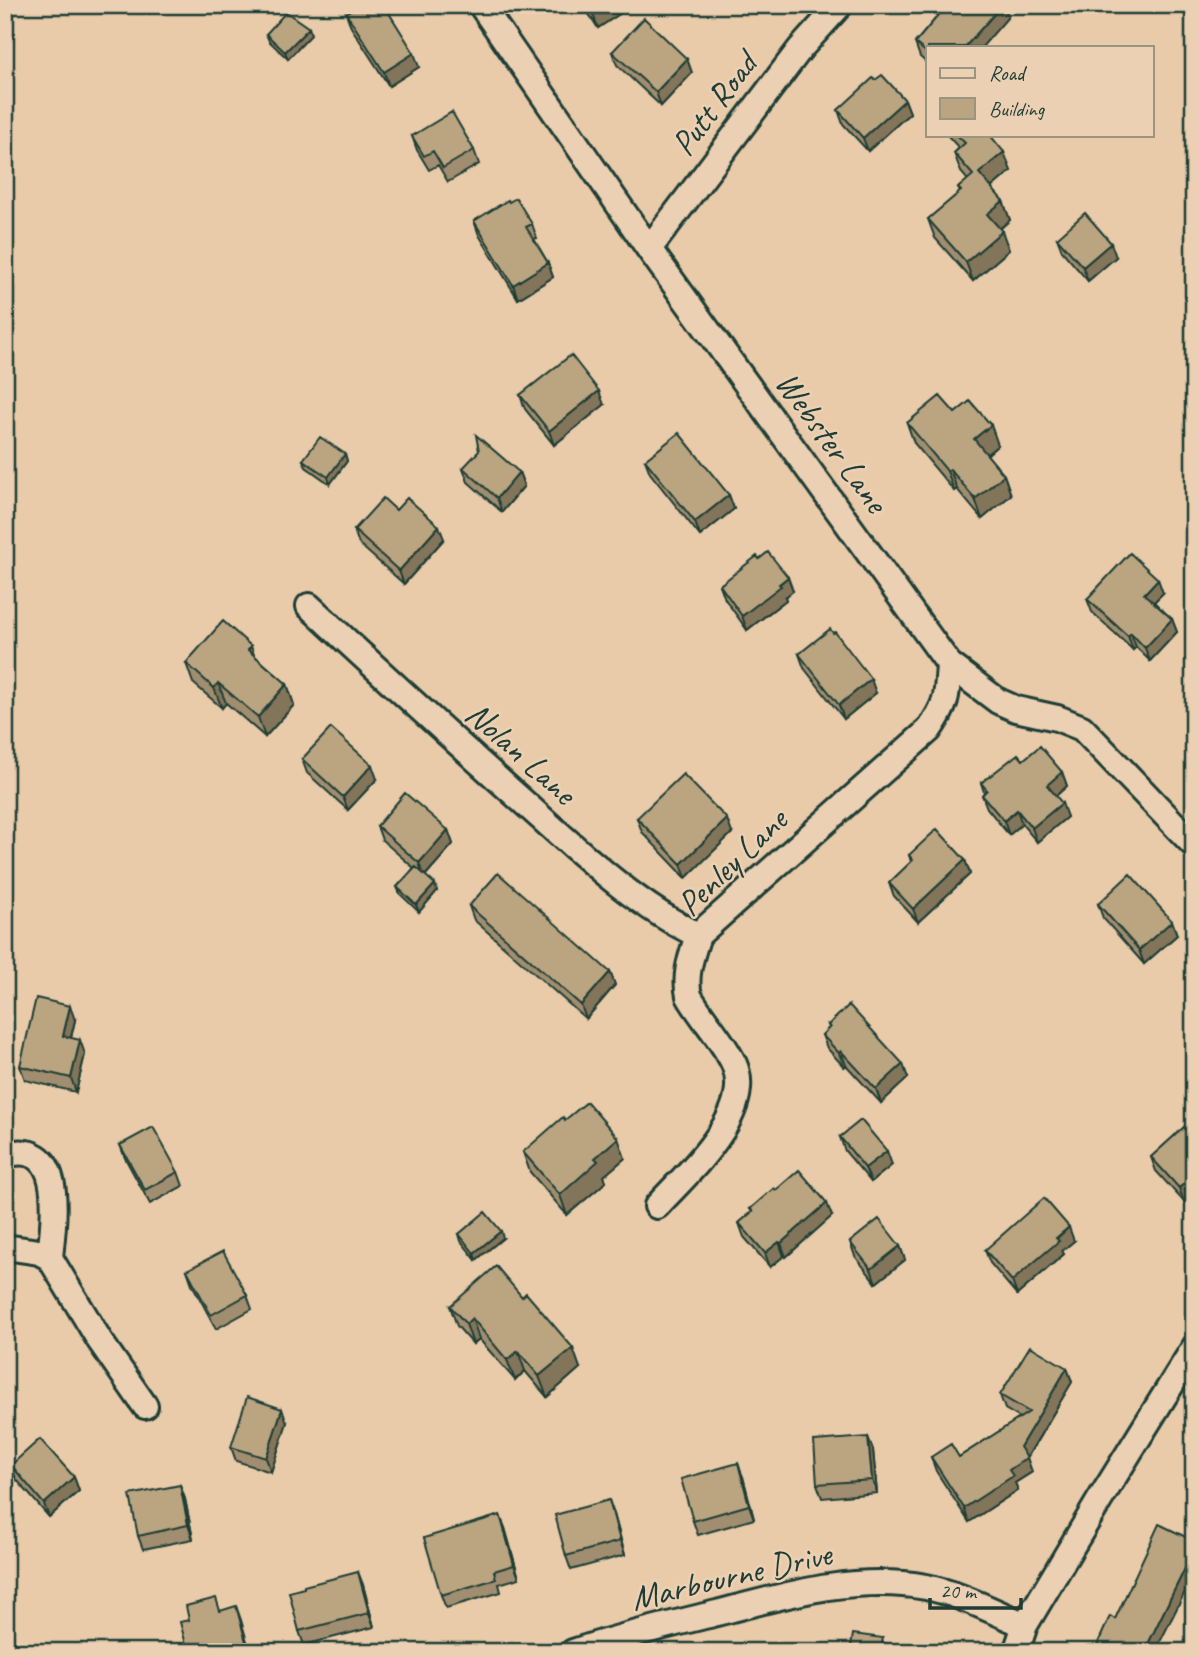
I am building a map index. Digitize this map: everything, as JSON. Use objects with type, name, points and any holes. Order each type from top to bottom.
[{"type":"street","name":"Webster Lane","points":[[481,5],[649,248],[949,664],[998,701],[1016,709],[1057,718],[1083,728],[1190,833]]},
{"type":"street","name":"Putt Road","points":[[649,248],[800,49],[840,5]]},
{"type":"street","name":"Nolan Lane","points":[[309,606],[562,837],[657,913],[698,935]]},
{"type":"street","name":"Penley Lane","points":[[657,1206],[708,1151],[727,1124],[735,1102],[735,1066],[689,996],[686,984],[698,935],[929,730],[943,710],[949,664]]},
{"type":"street","points":[[5,1155],[29,1153],[39,1158],[49,1170],[54,1194],[50,1258]]},
{"type":"street","points":[[5,1247],[39,1252],[50,1258],[100,1341],[145,1406]]},
{"type":"street","points":[[1016,1652],[1025,1625],[1098,1500],[1194,1348]]},
{"type":"street","name":"Marbourne Drive","points":[[573,1652],[769,1598],[817,1587],[851,1584],[925,1587],[960,1596],[1025,1625]]},
{"type":"building","points":[[358,5],[384,5],[414,53],[384,72],[346,13]]},
{"type":"building","points":[[587,5],[607,5],[593,14]]},
{"type":"building","points":[[947,5],[1002,5],[966,46],[926,46],[926,52],[915,43]]},
{"type":"building","points":[[286,12],[309,28],[285,52],[266,34]]},
{"type":"building","points":[[644,18],[687,59],[656,92],[612,52]]},
{"type":"building","points":[[882,75],[905,100],[863,138],[838,110],[873,78],[875,80]]},
{"type":"building","points":[[452,112],[474,150],[443,168],[433,151],[424,156],[412,136]]},
{"type":"building","points":[[958,136],[991,136],[1004,152],[979,173],[1003,201],[987,214],[1002,231],[966,262],[928,219],[961,191],[958,188],[973,175],[954,153],[965,143]]},
{"type":"building","points":[[516,198],[532,224],[526,227],[548,263],[513,285],[474,221]]},
{"type":"building","points":[[1085,213],[1111,243],[1083,267],[1057,238]]},
{"type":"building","points":[[571,355],[599,391],[549,431],[520,395]]},
{"type":"building","points":[[940,396],[955,413],[970,401],[991,425],[974,439],[1004,475],[975,499],[950,469],[947,471],[907,423]]},
{"type":"building","points":[[679,433],[729,495],[695,522],[645,460]]},
{"type":"building","points":[[476,435],[519,472],[497,498],[463,468],[479,451]]},
{"type":"building","points":[[320,437],[345,454],[328,477],[303,460]]},
{"type":"building","points":[[383,498],[396,510],[407,498],[439,526],[399,571],[354,530]]},
{"type":"building","points":[[768,552],[788,577],[779,584],[781,586],[742,616],[720,585],[757,556],[759,559]]},
{"type":"building","points":[[1130,553],[1158,579],[1144,594],[1172,619],[1145,648],[1131,633],[1128,636],[1087,599]]},
{"type":"building","points":[[223,621],[251,646],[248,650],[287,684],[258,717],[218,683],[214,688],[186,663]]},
{"type":"building","points":[[1194,626],[1194,643],[1186,637]]},
{"type":"building","points":[[830,629],[871,679],[839,705],[799,654]]},
{"type":"building","points":[[331,728],[372,765],[343,797],[302,759]]},
{"type":"building","points":[[1040,746],[1062,772],[1047,785],[1062,803],[1032,828],[1017,810],[1004,821],[982,795],[987,790],[981,783],[1018,754],[1023,760]]},
{"type":"building","points":[[683,774],[727,819],[681,864],[637,818]]},
{"type":"building","points":[[405,793],[448,830],[419,863],[377,826]]},
{"type":"building","points":[[937,829],[965,860],[913,909],[889,883],[913,860],[909,855]]},
{"type":"building","points":[[416,867],[435,884],[416,905],[397,887]]},
{"type":"building","points":[[498,873],[610,972],[581,1005],[469,906]]},
{"type":"building","points":[[1130,874],[1172,921],[1139,950],[1098,904]]},
{"type":"building","points":[[36,998],[70,1006],[63,1036],[80,1040],[71,1078],[20,1066]]},
{"type":"building","points":[[849,1005],[903,1064],[876,1089],[841,1051],[839,1053],[822,1035],[830,1027],[828,1025]]},
{"type":"building","points":[[587,1102],[618,1138],[595,1158],[598,1161],[560,1195],[523,1152],[563,1117],[565,1120]]},
{"type":"building","points":[[1194,1118],[1194,1175],[1179,1188],[1151,1157]]},
{"type":"building","points":[[861,1120],[887,1151],[865,1168],[840,1137]]},
{"type":"building","points":[[153,1127],[178,1172],[145,1190],[120,1145]]},
{"type":"building","points":[[799,1170],[827,1203],[781,1243],[765,1253],[739,1223],[753,1211],[750,1209]]},
{"type":"building","points":[[1044,1198],[1069,1227],[1056,1238],[1059,1241],[1012,1281],[985,1250]]},
{"type":"building","points":[[485,1212],[501,1231],[474,1253],[459,1234]]},
{"type":"building","points":[[879,1219],[900,1246],[871,1269],[850,1242]]},
{"type":"building","points":[[223,1251],[247,1295],[211,1315],[187,1270]]},
{"type":"building","points":[[496,1266],[522,1297],[526,1293],[573,1348],[539,1376],[518,1351],[507,1360],[472,1318],[466,1324],[450,1306]]},
{"type":"building","points":[[1030,1346],[1067,1368],[1020,1447],[1027,1458],[1009,1470],[1013,1476],[964,1508],[931,1457],[951,1444],[959,1457],[1029,1412],[1000,1395]]},
{"type":"building","points":[[247,1397],[282,1409],[266,1458],[231,1447]]},
{"type":"building","points":[[868,1437],[872,1480],[817,1484],[814,1441]]},
{"type":"building","points":[[40,1439],[74,1477],[44,1504],[11,1465]]},
{"type":"building","points":[[738,1463],[749,1505],[693,1521],[681,1479]]},
{"type":"building","points":[[180,1485],[188,1525],[138,1536],[130,1495]]},
{"type":"building","points":[[609,1500],[620,1541],[566,1556],[555,1515]]},
{"type":"building","points":[[500,1515],[514,1565],[494,1571],[496,1579],[441,1595],[424,1538]]},
{"type":"building","points":[[1159,1524],[1194,1541],[1194,1550],[1144,1652],[1094,1652],[1110,1616],[1115,1619]]},
{"type":"building","points":[[358,1572],[369,1613],[299,1631],[289,1592]]},
{"type":"building","points":[[216,1598],[220,1611],[236,1606],[248,1649],[239,1652],[188,1652],[180,1622],[189,1620],[186,1606]]},
{"type":"building","points":[[853,1634],[883,1638],[882,1643],[911,1647],[910,1652],[850,1652]]}]
